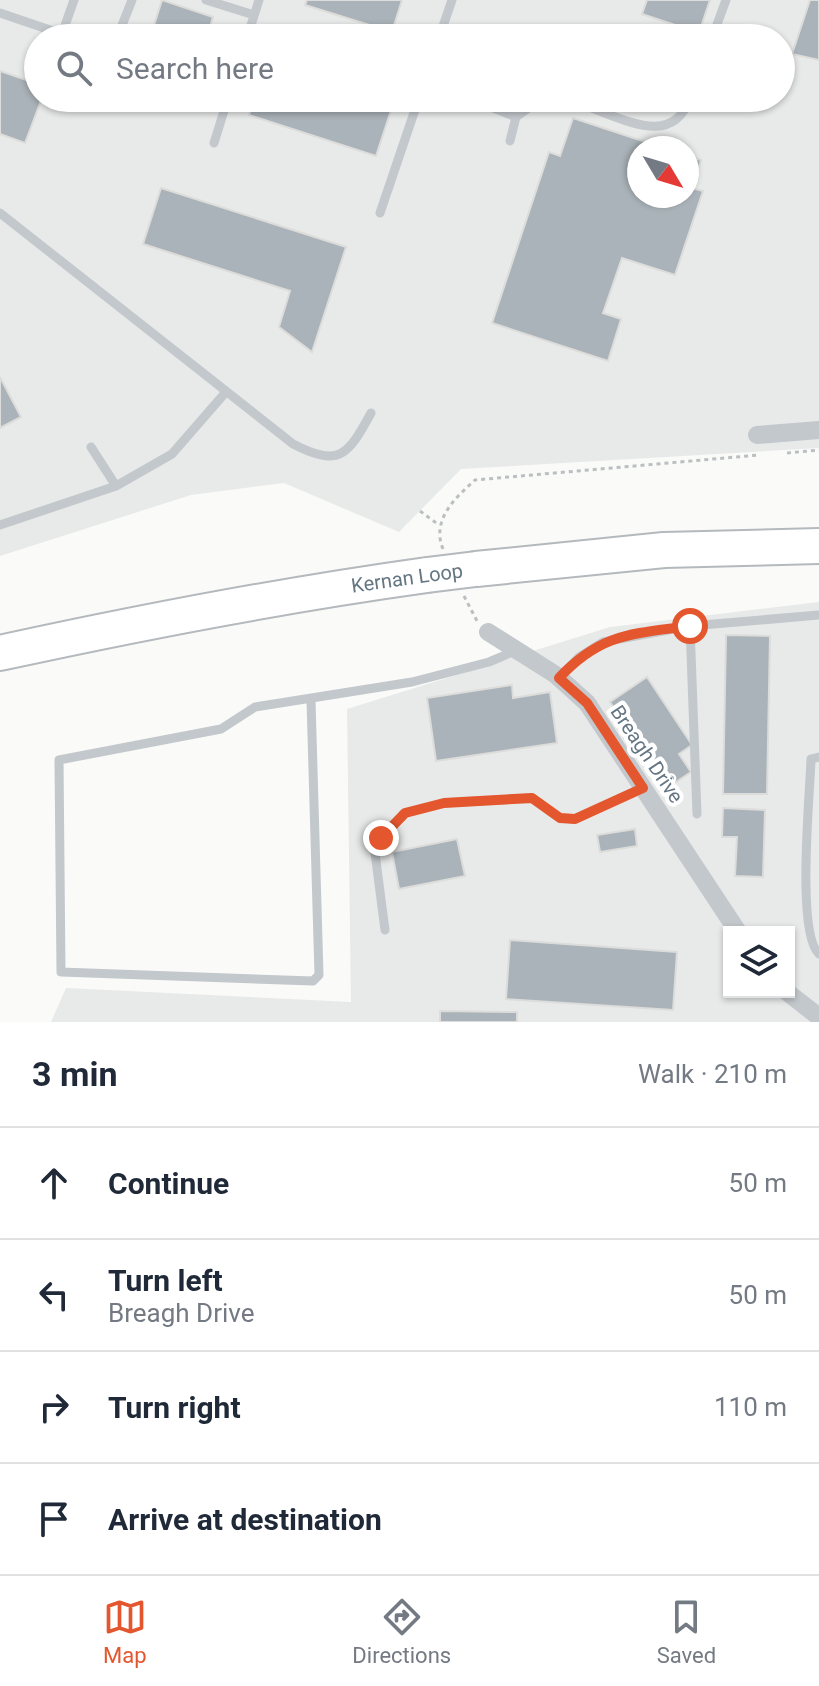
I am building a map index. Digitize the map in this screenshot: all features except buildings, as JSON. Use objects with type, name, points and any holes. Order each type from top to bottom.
[{"type":"highway","name":"Kernan Loop","points":[[0,653],[436,564],[469,580],[664,550],[819,546]]},
{"type":"street","points":[[757,435],[819,430]]},
{"type":"street","name":"Breagh Drive","points":[[488,632],[559,678],[587,703],[734,926]]},
{"type":"street","points":[[795,998],[819,1017]]},
{"type":"lane","points":[[66,24],[74,0]]},
{"type":"lane","points":[[123,24],[132,0]]},
{"type":"lane","points":[[206,0],[254,15]]},
{"type":"lane","points":[[251,24],[259,0]]},
{"type":"lane","points":[[444,24],[452,0]]},
{"type":"lane","points":[[717,24],[726,0]]},
{"type":"lane","points":[[0,13],[32,24]]},
{"type":"lane","points":[[214,143],[224,112]]},
{"type":"lane","points":[[380,213],[414,112]]},
{"type":"lane","points":[[503,112],[516,117]]},
{"type":"lane","points":[[510,141],[516,117],[524,112]]},
{"type":"lane","points":[[606,112],[646,126],[668,127],[685,112]]},
{"type":"lane","points":[[0,213],[293,444],[316,455],[335,457],[352,447],[371,413]]},
{"type":"lane","points":[[0,525],[116,486],[172,454],[225,393]]},
{"type":"lane","points":[[91,447],[116,486]]},
{"type":"lane","points":[[559,678],[579,657],[603,642],[690,626],[819,615]]},
{"type":"lane","points":[[690,626],[697,814]]},
{"type":"lane","points":[[311,701],[319,975],[313,981],[61,972],[59,760],[221,729],[255,707],[311,701],[412,682],[489,662],[515,651]]},
{"type":"lane","points":[[819,757],[811,759],[807,926],[813,948],[819,954]]},
{"type":"lane","points":[[385,930],[375,853],[381,838],[405,813],[444,803],[532,798],[560,818],[575,819],[643,788]]},
{"type":"path","points":[[436,564],[439,525],[454,499],[475,480],[499,475],[819,450]]},
{"type":"path","points":[[420,511],[439,525]]},
{"type":"path","points":[[469,580],[473,617],[488,632]]},
{"type":"shaded area","points":[[0,0],[819,0],[819,448],[461,469],[399,532],[284,483],[191,495],[0,556]]},
{"type":"shaded area","points":[[819,602],[819,1022],[51,1022],[66,988],[351,1002],[347,709],[610,627]]},
{"type":"route","points":[[381,838],[391,824],[405,813],[444,803],[532,798],[560,818],[575,819],[643,788],[587,703],[559,678],[579,657],[603,642],[690,626]]}]
